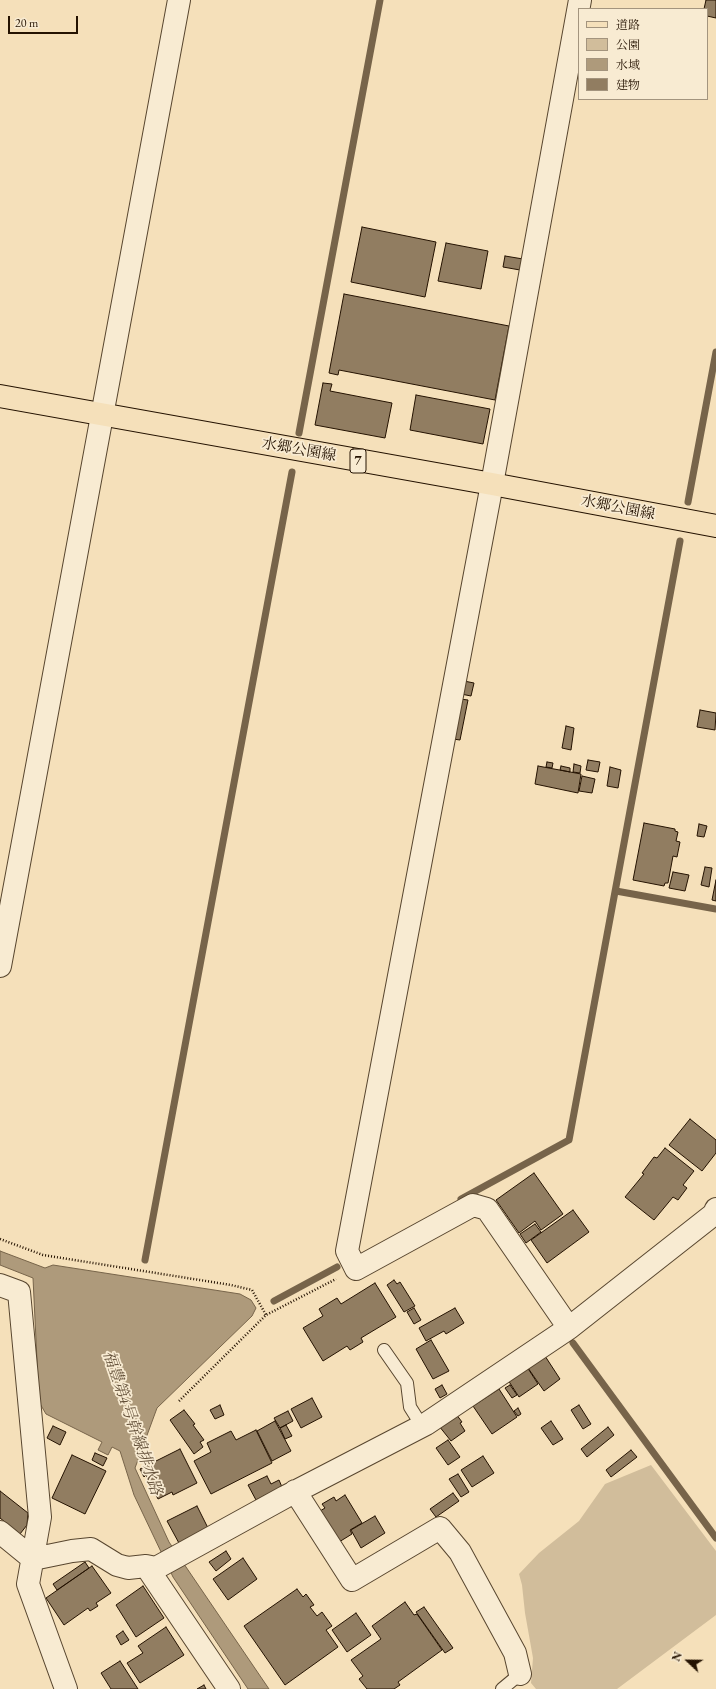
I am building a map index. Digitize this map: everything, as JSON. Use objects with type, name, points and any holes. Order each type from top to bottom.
[{"type":"main road","name":"水郷公園線","points":[[0,396],[103,416],[492,484],[716,526]]},
{"type":"street","points":[[0,966],[179,0]]},
{"type":"street","points":[[569,1328],[487,1209],[473,1205],[356,1268],[347,1251],[492,484],[578,11]]},
{"type":"street","points":[[33,1559],[72,1551],[91,1549],[117,1565],[128,1568],[154,1566],[183,1554],[295,1491],[422,1426],[569,1328],[715,1212]]},
{"type":"street","points":[[0,1285],[19,1292],[40,1517],[28,1584],[66,1689]]},
{"type":"street","points":[[295,1491],[352,1580],[440,1528],[460,1552],[475,1579],[515,1653],[520,1674]]},
{"type":"street","points":[[0,1532],[33,1559]]},
{"type":"street","points":[[154,1566],[229,1689]]},
{"type":"lane","points":[[384,1350],[407,1383],[410,1407],[422,1426]]},
{"type":"lane","points":[[502,1689],[520,1674]]},
{"type":"path","points":[[0,1239],[43,1255],[231,1285],[252,1290],[266,1315]]},
{"type":"path","points":[[179,1401],[266,1315],[356,1268]]},
{"type":"green space","points":[[651,1465],[716,1551],[716,1615],[617,1689],[536,1689],[531,1683],[533,1658],[519,1574],[539,1553],[579,1521],[605,1484]]},
{"type":"water","name":"福豊第4号幹線排水路","points":[[0,1251],[45,1268],[53,1265],[240,1294],[251,1300],[256,1308],[252,1316],[157,1408],[135,1468],[169,1542],[269,1689],[248,1689],[173,1577],[134,1495],[120,1451],[112,1447],[108,1455],[98,1450],[102,1442],[46,1414],[39,1402],[33,1278],[0,1265]]},
{"type":"building","points":[[706,0],[716,0],[716,18],[708,16],[708,8],[704,8]]},
{"type":"building","points":[[362,227],[436,242],[425,297],[351,282]]},
{"type":"building","points":[[446,243],[488,251],[481,289],[438,281]]},
{"type":"building","points":[[505,256],[523,259],[520,270],[503,267]]},
{"type":"building","points":[[344,294],[509,326],[495,400],[339,370],[338,375],[329,373]]},
{"type":"building","points":[[323,383],[332,384],[330,391],[392,403],[385,438],[315,425]]},
{"type":"building","points":[[416,395],[490,409],[483,444],[410,430]]},
{"type":"building","points":[[464,681],[474,683],[471,696],[461,694]]},
{"type":"building","points":[[460,699],[468,700],[460,740],[453,739]]},
{"type":"building","points":[[700,710],[716,713],[715,730],[697,727]]},
{"type":"building","points":[[566,726],[574,728],[571,750],[562,748]]},
{"type":"building","points":[[588,760],[600,762],[598,772],[586,770]]},
{"type":"building","points":[[547,762],[553,763],[552,768],[546,767]]},
{"type":"building","points":[[574,764],[581,766],[580,773],[573,772]]},
{"type":"building","points":[[538,766],[581,774],[578,793],[535,784]]},
{"type":"building","points":[[561,766],[570,768],[570,772],[560,770]]},
{"type":"building","points":[[610,767],[621,770],[618,788],[607,786]]},
{"type":"building","points":[[582,776],[595,779],[592,793],[579,791]]},
{"type":"building","points":[[644,823],[675,829],[675,831],[678,832],[676,841],[680,842],[677,857],[673,856],[668,883],[665,883],[664,886],[633,880]]},
{"type":"building","points":[[699,824],[707,826],[704,837],[697,836]]},
{"type":"building","points":[[705,867],[712,868],[709,887],[701,885]]},
{"type":"building","points":[[673,872],[689,875],[685,891],[669,888]]},
{"type":"building","points":[[716,880],[716,901],[712,900]]},
{"type":"building","points":[[690,1119],[716,1140],[716,1153],[702,1171],[669,1145]]},
{"type":"building","points":[[665,1148],[694,1171],[683,1185],[687,1188],[678,1200],[673,1197],[654,1220],[625,1197],[644,1174],[642,1173],[654,1157],[657,1158]]},
{"type":"building","points":[[534,1173],[563,1214],[541,1230],[535,1221],[519,1233],[496,1200]]},
{"type":"building","points":[[573,1210],[589,1232],[547,1263],[531,1240]]},
{"type":"building","points":[[535,1224],[541,1232],[526,1243],[520,1234]]},
{"type":"building","points":[[394,1280],[397,1284],[400,1282],[415,1306],[404,1312],[387,1285]]},
{"type":"building","points":[[375,1283],[396,1317],[361,1338],[363,1342],[350,1350],[347,1346],[323,1361],[303,1328],[323,1316],[319,1309],[337,1298],[341,1304]]},
{"type":"building","points":[[414,1308],[421,1320],[414,1324],[407,1312]]},
{"type":"building","points":[[455,1308],[464,1323],[446,1334],[444,1331],[426,1341],[419,1328]]},
{"type":"building","points":[[431,1340],[449,1371],[433,1379],[416,1349]]},
{"type":"building","points":[[545,1356],[560,1379],[544,1391],[528,1368]]},
{"type":"building","points":[[527,1367],[538,1384],[519,1397],[508,1380]]},
{"type":"building","points":[[442,1385],[447,1394],[440,1398],[435,1389]]},
{"type":"building","points":[[510,1385],[517,1395],[512,1398],[505,1388]]},
{"type":"building","points":[[499,1389],[517,1417],[492,1434],[473,1406]]},
{"type":"building","points":[[312,1398],[322,1417],[301,1428],[291,1409]]},
{"type":"building","points":[[220,1405],[224,1415],[215,1419],[210,1410]]},
{"type":"building","points":[[579,1405],[591,1424],[583,1429],[571,1410]]},
{"type":"building","points":[[518,1408],[521,1414],[518,1416],[514,1411]]},
{"type":"building","points":[[184,1410],[195,1424],[193,1425],[204,1440],[200,1442],[203,1447],[194,1454],[170,1420]]},
{"type":"building","points":[[288,1411],[293,1421],[280,1428],[274,1418]]},
{"type":"building","points":[[456,1414],[462,1422],[460,1423],[465,1431],[451,1441],[439,1426]]},
{"type":"building","points":[[275,1421],[291,1451],[272,1461],[257,1431]]},
{"type":"building","points":[[551,1421],[563,1439],[553,1445],[541,1428]]},
{"type":"building","points":[[286,1425],[292,1436],[285,1439],[280,1428]]},
{"type":"building","points":[[53,1426],[66,1432],[60,1445],[47,1438]]},
{"type":"building","points":[[608,1427],[614,1435],[587,1457],[581,1449]]},
{"type":"building","points":[[256,1430],[272,1463],[211,1494],[194,1461],[211,1452],[207,1443],[231,1431],[236,1440]]},
{"type":"building","points":[[448,1440],[460,1457],[448,1465],[436,1448]]},
{"type":"building","points":[[180,1449],[197,1483],[173,1495],[172,1492],[158,1499],[146,1475],[144,1477],[140,1469]]},
{"type":"building","points":[[631,1450],[637,1457],[611,1477],[606,1470]]},
{"type":"building","points":[[95,1453],[107,1458],[103,1466],[92,1460]]},
{"type":"building","points":[[72,1455],[106,1471],[85,1514],[52,1498]]},
{"type":"building","points":[[483,1456],[494,1473],[472,1487],[461,1470]]},
{"type":"building","points":[[458,1474],[469,1492],[461,1497],[449,1479]]},
{"type":"building","points":[[267,1476],[271,1484],[279,1480],[282,1487],[256,1500],[248,1485]]},
{"type":"building","points":[[0,1491],[28,1513],[27,1525],[20,1534],[0,1518]]},
{"type":"building","points":[[453,1493],[459,1501],[436,1517],[430,1509]]},
{"type":"building","points":[[345,1495],[362,1523],[350,1530],[352,1534],[339,1542],[320,1511],[325,1508],[322,1504],[334,1497],[336,1501]]},
{"type":"building","points":[[197,1506],[209,1530],[180,1545],[167,1521]]},
{"type":"building","points":[[375,1516],[385,1533],[361,1548],[351,1530]]},
{"type":"building","points":[[226,1551],[231,1559],[216,1571],[209,1562]]},
{"type":"building","points":[[243,1558],[257,1579],[228,1600],[213,1579]]},
{"type":"building","points":[[85,1562],[89,1568],[57,1590],[53,1584]]},
{"type":"building","points":[[92,1566],[111,1593],[96,1603],[98,1606],[90,1611],[88,1608],[64,1625],[46,1598]]},
{"type":"building","points":[[143,1586],[164,1618],[136,1637],[116,1605]]},
{"type":"building","points":[[297,1589],[303,1597],[306,1594],[314,1605],[310,1607],[317,1616],[322,1612],[332,1626],[326,1630],[338,1647],[285,1685],[244,1626]]},
{"type":"building","points":[[405,1602],[414,1615],[417,1614],[442,1650],[398,1682],[400,1685],[394,1689],[367,1689],[359,1679],[363,1676],[351,1660],[381,1639],[372,1626]]},
{"type":"building","points":[[424,1607],[453,1648],[445,1653],[416,1612]]},
{"type":"building","points":[[356,1613],[371,1635],[347,1652],[332,1630]]},
{"type":"building","points":[[166,1627],[184,1655],[140,1683],[127,1663],[143,1653],[138,1646]]},
{"type":"building","points":[[123,1631],[129,1640],[121,1645],[116,1636]]},
{"type":"building","points":[[120,1661],[138,1689],[111,1689],[101,1673]]},
{"type":"building","points":[[204,1685],[206,1689],[197,1689]]},
{"type":"waterway","points":[[299,433],[380,0]]},
{"type":"waterway","points":[[688,502],[716,352]]},
{"type":"waterway","points":[[145,1260],[292,472]]},
{"type":"waterway","points":[[461,1199],[569,1140],[680,541]]},
{"type":"waterway","points":[[616,891],[716,909]]},
{"type":"waterway","points":[[274,1301],[337,1267]]},
{"type":"waterway","points":[[573,1343],[716,1538]]}]
